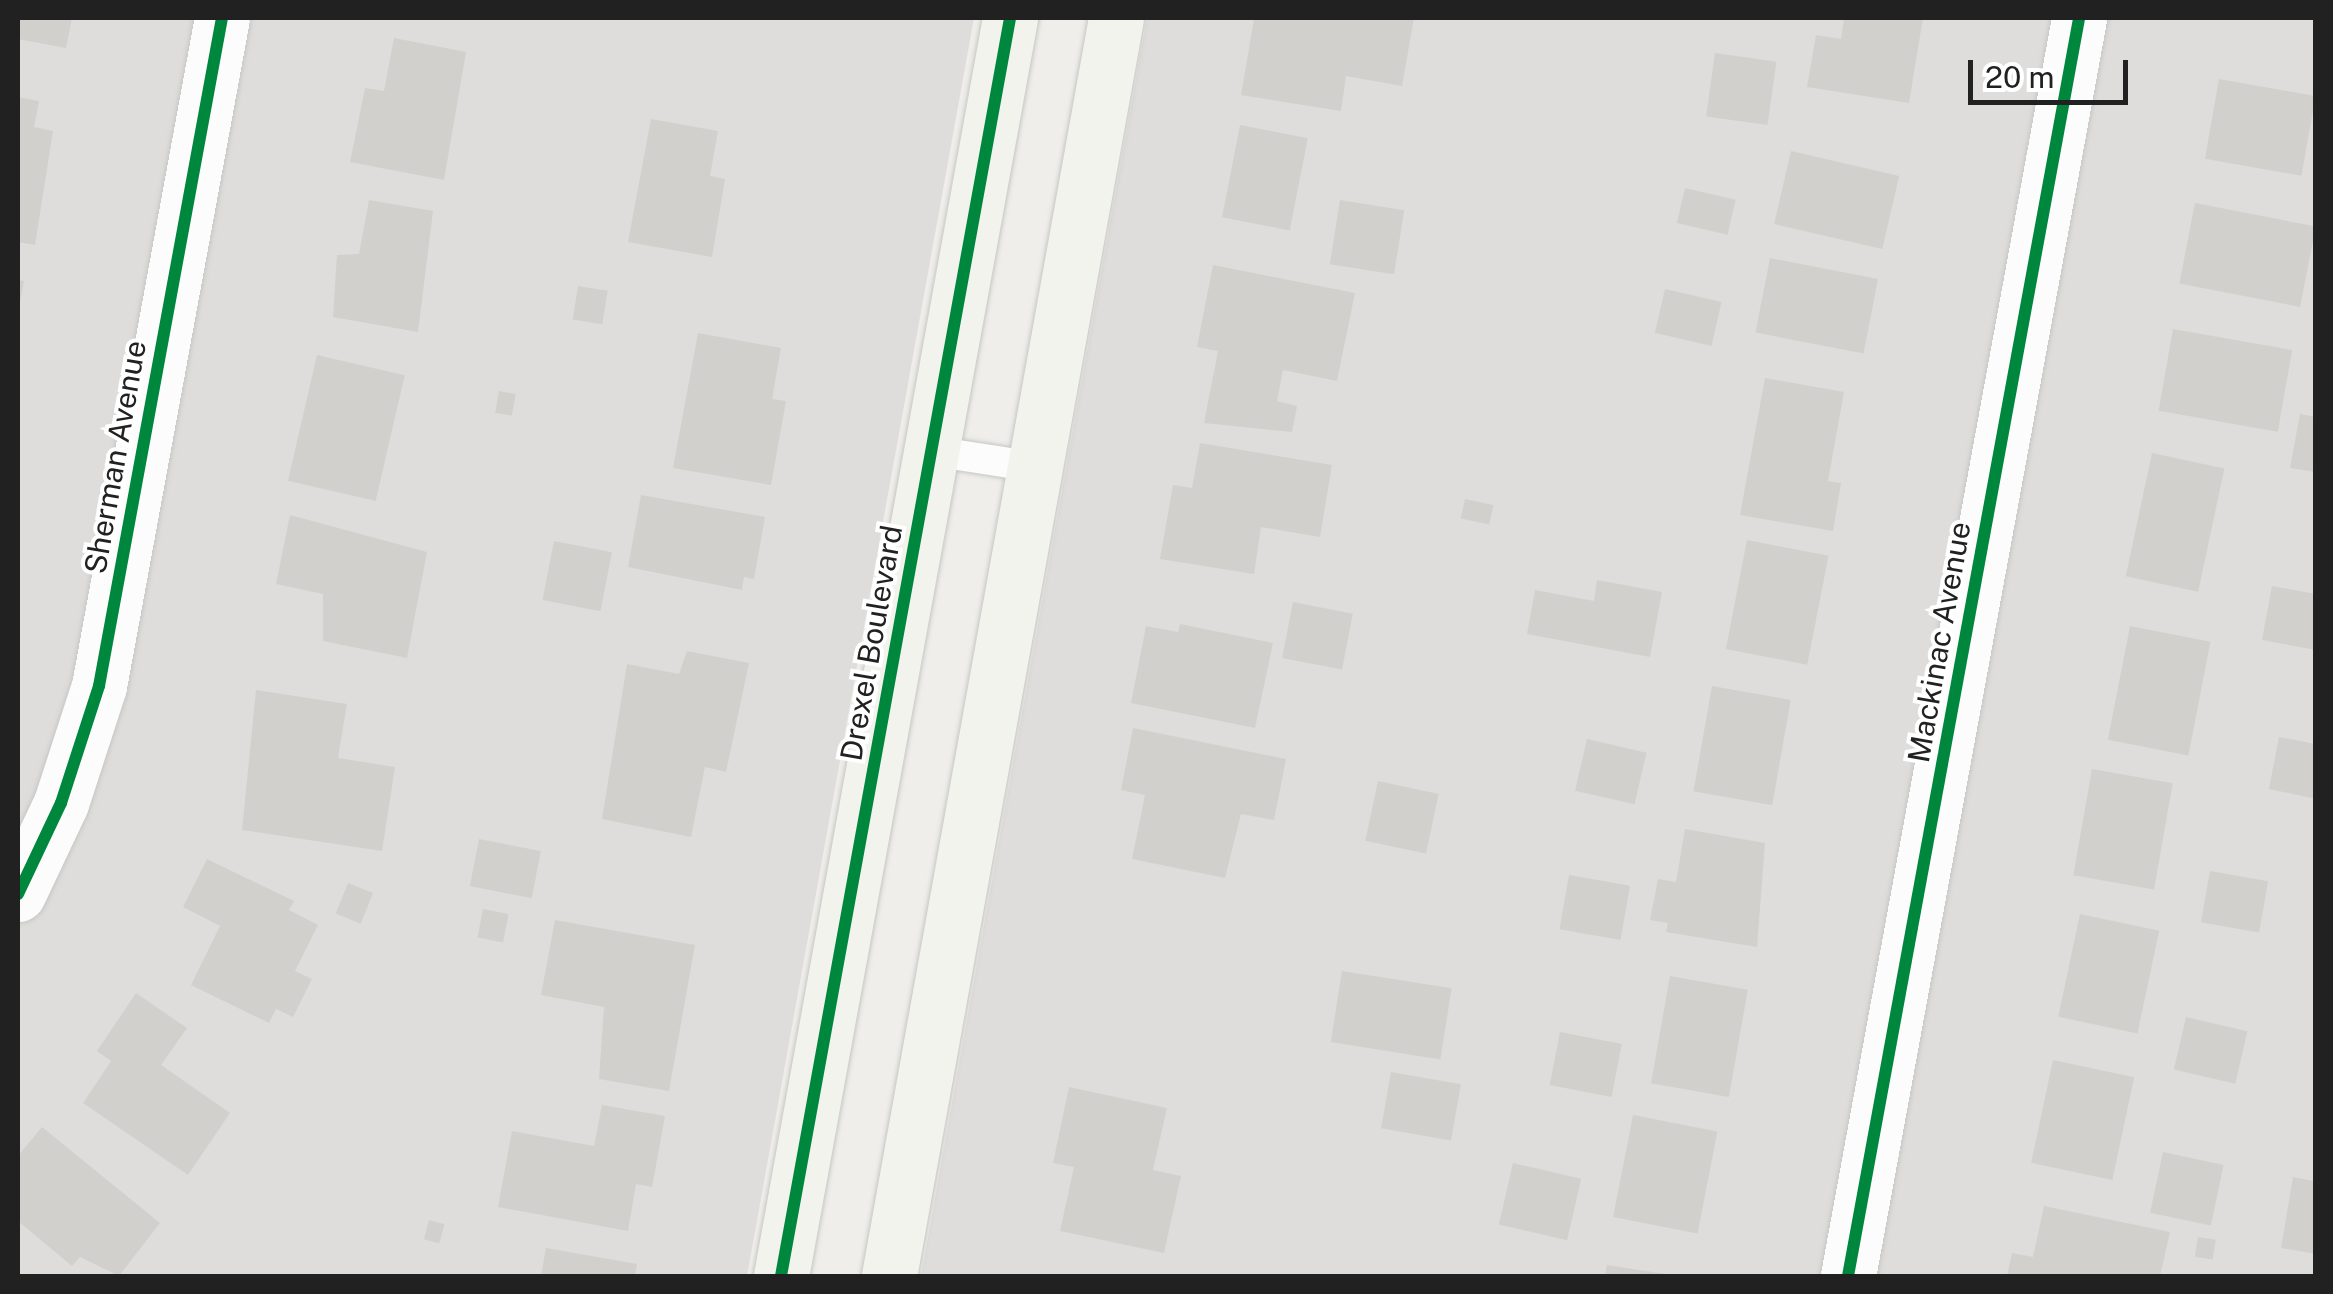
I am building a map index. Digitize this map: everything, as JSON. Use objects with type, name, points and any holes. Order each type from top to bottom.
[{"type":"street","name":"Sherman Avenue","points":[[18,894],[61,803],[98,686],[222,18]]},
{"type":"street","name":"Drexel Boulevard","points":[[782,1276],[1010,18]]},
{"type":"street","points":[[889,1276],[1116,18]]},
{"type":"street","name":"Mackinac Avenue","points":[[1848,1276],[2079,18]]},
{"type":"lane","points":[[932,451],[1034,467]]},
{"type":"shaded area","points":[[18,18],[974,18],[747,1276],[18,1276]]},
{"type":"shaded area","points":[[1147,18],[2315,18],[2315,1276],[921,1276]]},
{"type":"building","points":[[18,18],[72,18],[66,48],[18,39]]},
{"type":"building","points":[[1414,18],[1402,86],[1346,76],[1341,111],[1241,95],[1254,19]]},
{"type":"building","points":[[1844,18],[1923,18],[1909,103],[1807,87],[1816,35],[1841,39]]},
{"type":"building","points":[[394,38],[466,52],[444,180],[350,162],[365,88],[384,91]]},
{"type":"building","points":[[1715,53],[1776,62],[1767,125],[1706,116]]},
{"type":"building","points":[[2219,79],[2316,96],[2301,176],[2205,159]]},
{"type":"building","points":[[18,97],[39,101],[34,127],[53,131],[35,245],[18,242]]},
{"type":"building","points":[[651,119],[718,131],[710,176],[725,179],[712,257],[628,242]]},
{"type":"building","points":[[1240,125],[1308,138],[1290,230],[1222,217]]},
{"type":"building","points":[[1791,151],[1899,176],[1882,249],[1774,224]]},
{"type":"building","points":[[1685,188],[1736,200],[1728,235],[1677,223]]},
{"type":"building","points":[[369,200],[433,211],[418,332],[333,317],[337,255],[359,254]]},
{"type":"building","points":[[1340,200],[1404,210],[1394,274],[1330,264]]},
{"type":"building","points":[[2195,203],[2316,226],[2300,307],[2179,283]]},
{"type":"building","points":[[1770,258],[1878,279],[1863,354],[1755,333]]},
{"type":"building","points":[[1213,265],[1355,293],[1337,381],[1283,370],[1277,401],[1297,406],[1292,432],[1204,423],[1218,351],[1197,347]]},
{"type":"building","points":[[18,280],[24,281],[19,308],[18,308]]},
{"type":"building","points":[[578,286],[608,291],[602,324],[573,320]]},
{"type":"building","points":[[1665,289],[1722,302],[1711,346],[1655,333]]},
{"type":"building","points":[[2173,329],[2292,350],[2278,432],[2159,411]]},
{"type":"building","points":[[698,333],[781,348],[772,399],[786,401],[771,485],[673,468]]},
{"type":"building","points":[[317,355],[405,375],[376,501],[288,481]]},
{"type":"building","points":[[1765,378],[1844,392],[1828,481],[1841,483],[1833,531],[1740,515]]},
{"type":"building","points":[[499,391],[516,394],[512,416],[495,413]]},
{"type":"building","points":[[2300,414],[2316,417],[2316,472],[2290,468]]},
{"type":"building","points":[[1200,443],[1332,465],[1320,537],[1261,527],[1254,574],[1160,559],[1173,485],[1192,488]]},
{"type":"building","points":[[2152,453],[2224,468],[2198,592],[2126,576]]},
{"type":"building","points":[[641,495],[765,517],[754,579],[744,577],[742,590],[628,567]]},
{"type":"building","points":[[1465,499],[1493,505],[1489,525],[1461,519]]},
{"type":"building","points":[[290,515],[427,552],[407,658],[323,641],[323,594],[276,584]]},
{"type":"building","points":[[1747,540],[1828,556],[1807,665],[1726,649]]},
{"type":"building","points":[[554,541],[612,552],[600,611],[543,600]]},
{"type":"building","points":[[1597,580],[1662,592],[1650,657],[1527,634],[1535,590],[1594,601]]},
{"type":"building","points":[[2272,586],[2316,594],[2316,650],[2262,640]]},
{"type":"building","points":[[1293,602],[1353,614],[1342,670],[1282,658]]},
{"type":"building","points":[[1180,624],[1273,643],[1255,728],[1131,703],[1146,626],[1178,632]]},
{"type":"building","points":[[2130,626],[2210,642],[2188,756],[2108,740]]},
{"type":"building","points":[[687,651],[749,663],[726,772],[705,767],[691,837],[602,819],[627,664],[679,674]]},
{"type":"building","points":[[1712,686],[1791,700],[1772,805],[1693,791]]},
{"type":"building","points":[[256,690],[347,704],[338,758],[395,767],[382,851],[242,830]]},
{"type":"building","points":[[1133,728],[1286,759],[1274,820],[1241,814],[1225,878],[1132,859],[1145,795],[1121,790]]},
{"type":"building","points":[[2279,737],[2316,744],[2316,799],[2269,789]]},
{"type":"building","points":[[1587,739],[1646,753],[1635,804],[1575,791]]},
{"type":"building","points":[[2092,769],[2173,783],[2154,890],[2073,875]]},
{"type":"building","points":[[1378,781],[1439,794],[1426,854],[1365,841]]},
{"type":"building","points":[[1685,829],[1765,843],[1757,947],[1666,932],[1668,923],[1650,920],[1658,879],[1676,882]]},
{"type":"building","points":[[479,839],[541,851],[532,898],[470,886]]},
{"type":"building","points":[[207,859],[294,901],[289,910],[318,925],[295,971],[312,979],[293,1017],[276,1009],[269,1023],[191,985],[220,926],[183,907]]},
{"type":"building","points":[[2210,871],[2268,881],[2259,932],[2201,922]]},
{"type":"building","points":[[1569,875],[1630,886],[1621,940],[1559,929]]},
{"type":"building","points":[[348,883],[373,893],[361,924],[336,914]]},
{"type":"building","points":[[483,909],[509,914],[503,942],[477,937]]},
{"type":"building","points":[[2080,914],[2159,931],[2137,1034],[2058,1017]]},
{"type":"building","points":[[555,920],[695,945],[669,1091],[599,1079],[604,1007],[541,995]]},
{"type":"building","points":[[1342,971],[1452,988],[1440,1059],[1331,1042]]},
{"type":"building","points":[[1670,976],[1748,990],[1729,1097],[1651,1083]]},
{"type":"building","points":[[136,993],[187,1028],[161,1065],[230,1113],[188,1175],[83,1103],[111,1061],[97,1051]]},
{"type":"building","points":[[2186,1017],[2247,1031],[2235,1084],[2174,1070]]},
{"type":"building","points":[[1560,1032],[1622,1044],[1612,1097],[1550,1085]]},
{"type":"building","points":[[2053,1060],[2134,1077],[2112,1180],[2031,1163]]},
{"type":"building","points":[[1391,1072],[1461,1084],[1451,1140],[1381,1128]]},
{"type":"building","points":[[1069,1087],[1167,1108],[1153,1170],[1181,1176],[1164,1253],[1060,1231],[1074,1167],[1053,1163]]},
{"type":"building","points":[[602,1105],[665,1116],[652,1187],[636,1184],[628,1231],[498,1207],[512,1131],[594,1146]]},
{"type":"building","points":[[1633,1115],[1717,1131],[1698,1233],[1613,1217]]},
{"type":"building","points":[[42,1127],[160,1223],[119,1276],[80,1257],[72,1266],[18,1221],[18,1156]]},
{"type":"building","points":[[2163,1152],[2224,1165],[2211,1226],[2150,1213]]},
{"type":"building","points":[[1513,1163],[1581,1179],[1567,1240],[1499,1224]]},
{"type":"building","points":[[2293,1177],[2313,1181],[2316,1254],[2281,1248]]},
{"type":"building","points":[[2044,1206],[2170,1232],[2160,1276],[2007,1276],[2012,1253],[2033,1257]]},
{"type":"building","points":[[429,1220],[444,1224],[439,1243],[424,1239]]},
{"type":"building","points":[[2198,1237],[2216,1240],[2213,1260],[2195,1257]]},
{"type":"building","points":[[546,1248],[637,1264],[635,1276],[541,1276]]},
{"type":"building","points":[[1607,1265],[1665,1274],[1665,1276],[1605,1276]]},
{"type":"cycle path","points":[[18,894],[61,803],[99,686],[222,18]]},
{"type":"cycle path","points":[[781,1276],[1010,18]]},
{"type":"cycle path","points":[[1848,1276],[2079,18]]}]
